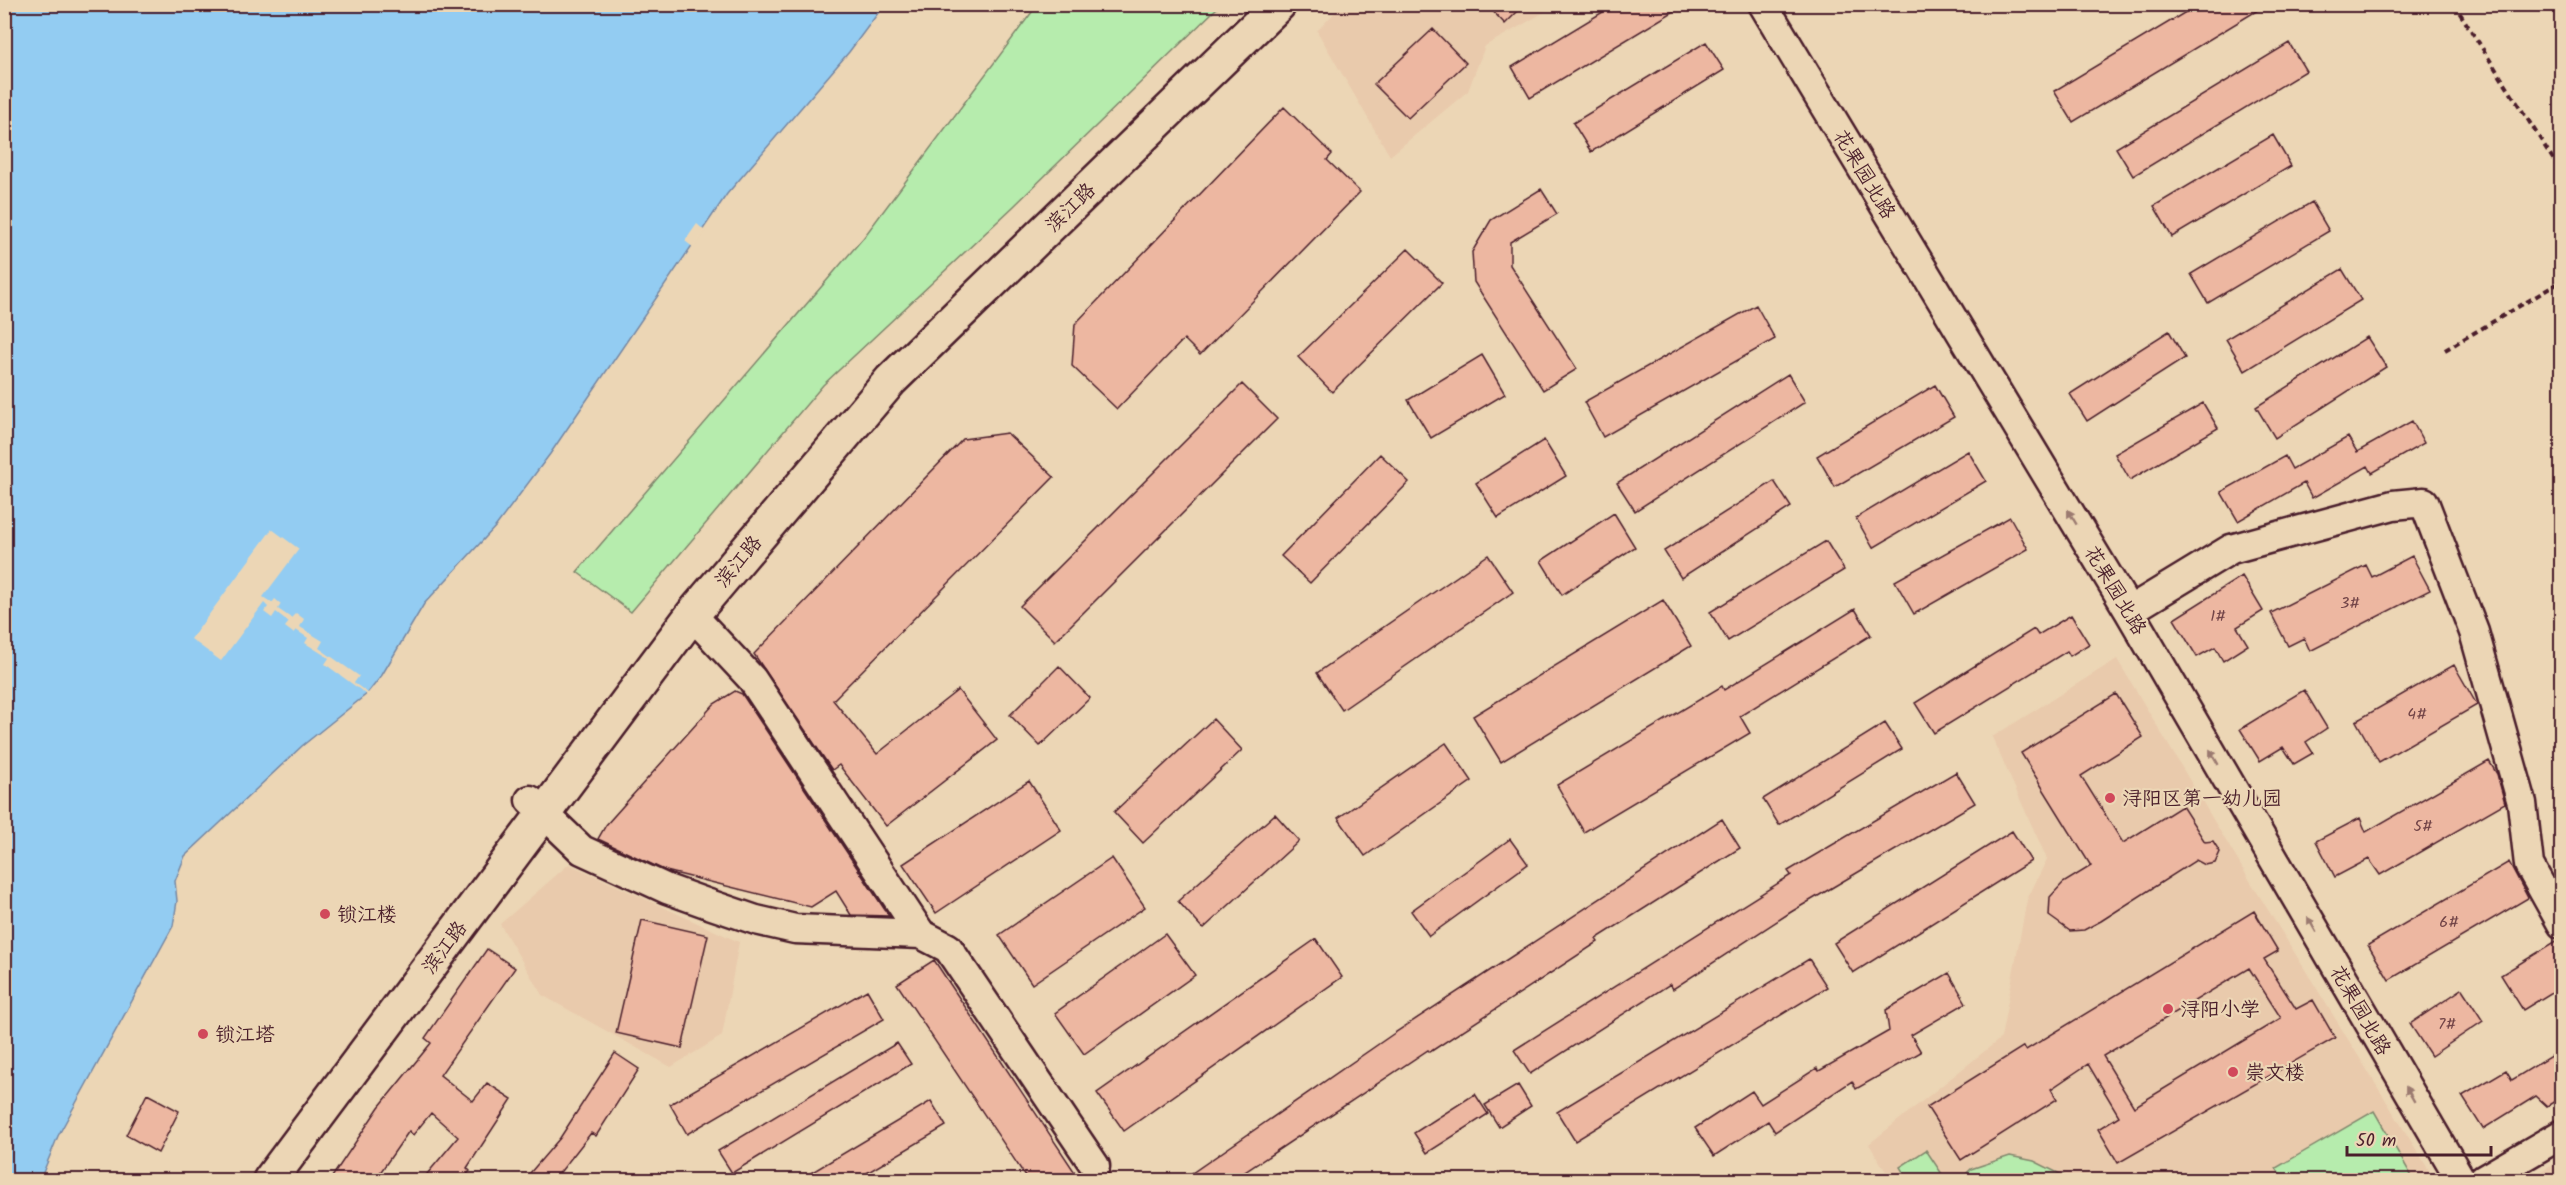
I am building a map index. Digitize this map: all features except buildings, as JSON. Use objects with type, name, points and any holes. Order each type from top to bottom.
[{"type":"main road","name":"滨江路","points":[[246,1180],[677,603],[878,368],[1251,4]]},
{"type":"main road","name":"滨江路","points":[[270,1180],[692,615],[891,380],[1279,4]]},
{"type":"street","name":"花果园北路","points":[[1763,4],[2129,611],[2461,1180]]},
{"type":"street","points":[[2129,611],[2231,549],[2393,505],[2424,502],[2474,632],[2522,803],[2529,865],[2562,924]]},
{"type":"street","points":[[692,615],[752,679],[921,934]]},
{"type":"street","points":[[530,800],[582,850],[667,889],[716,907],[795,929],[921,934],[948,948],[1095,1166]]},
{"type":"street","points":[[2483,1180],[2562,1134]]},
{"type":"path","points":[[2454,4],[2562,173]]},
{"type":"path","points":[[2445,350],[2562,281]]},
{"type":"shaded area","points":[[1342,5],[1557,5],[1485,46],[1468,91],[1390,156],[1317,31]]},
{"type":"shaded area","name":"浔阳小学","points":[[2117,659],[2244,871],[2435,1180],[1891,1180],[1869,1144],[2001,1038],[2027,900],[2047,859],[1992,737]]},
{"type":"shaded area","points":[[569,864],[739,942],[722,1036],[671,1067],[542,995],[500,924]]},
{"type":"shaded area","points":[[2561,1159],[2561,1180],[2526,1180]]},
{"type":"green space","points":[[1038,4],[1220,5],[1013,207],[823,385],[631,612],[577,572],[864,237]]},
{"type":"green space","points":[[2374,1111],[2414,1180],[2284,1180],[2276,1168]]},
{"type":"green space","points":[[1926,1150],[1946,1180],[1908,1180],[1900,1167]]},
{"type":"green space","points":[[2010,1156],[2034,1161],[2072,1180],[1960,1180],[1971,1169]]},
{"type":"water","points":[[5,5],[884,5],[849,52],[727,194],[550,454],[496,526],[424,604],[382,675],[368,693],[302,746],[185,856],[175,881],[177,901],[173,926],[58,1136],[40,1180],[5,1180]]},
{"type":"pier","points":[[697,224],[705,231],[694,248],[685,241]]},
{"type":"pier","points":[[272,529],[299,549],[263,597],[272,603],[275,599],[281,604],[278,609],[291,618],[296,613],[304,619],[300,627],[323,641],[319,648],[359,676],[354,683],[368,693],[373,687],[375,689],[367,699],[366,694],[325,664],[329,658],[305,643],[308,638],[296,630],[293,633],[285,627],[289,622],[276,612],[272,618],[264,612],[268,607],[264,603],[221,661],[191,639]]},
{"type":"place","name":"浔阳区第一幼儿园","points":[[2110,798]]},
{"type":"place","name":"锁江楼","points":[[325,914]]},
{"type":"place","name":"浔阳小学","points":[[2168,1009]]},
{"type":"place","name":"锁江塔","points":[[203,1034]]},
{"type":"place","name":"崇文楼","points":[[2233,1072]]}]
